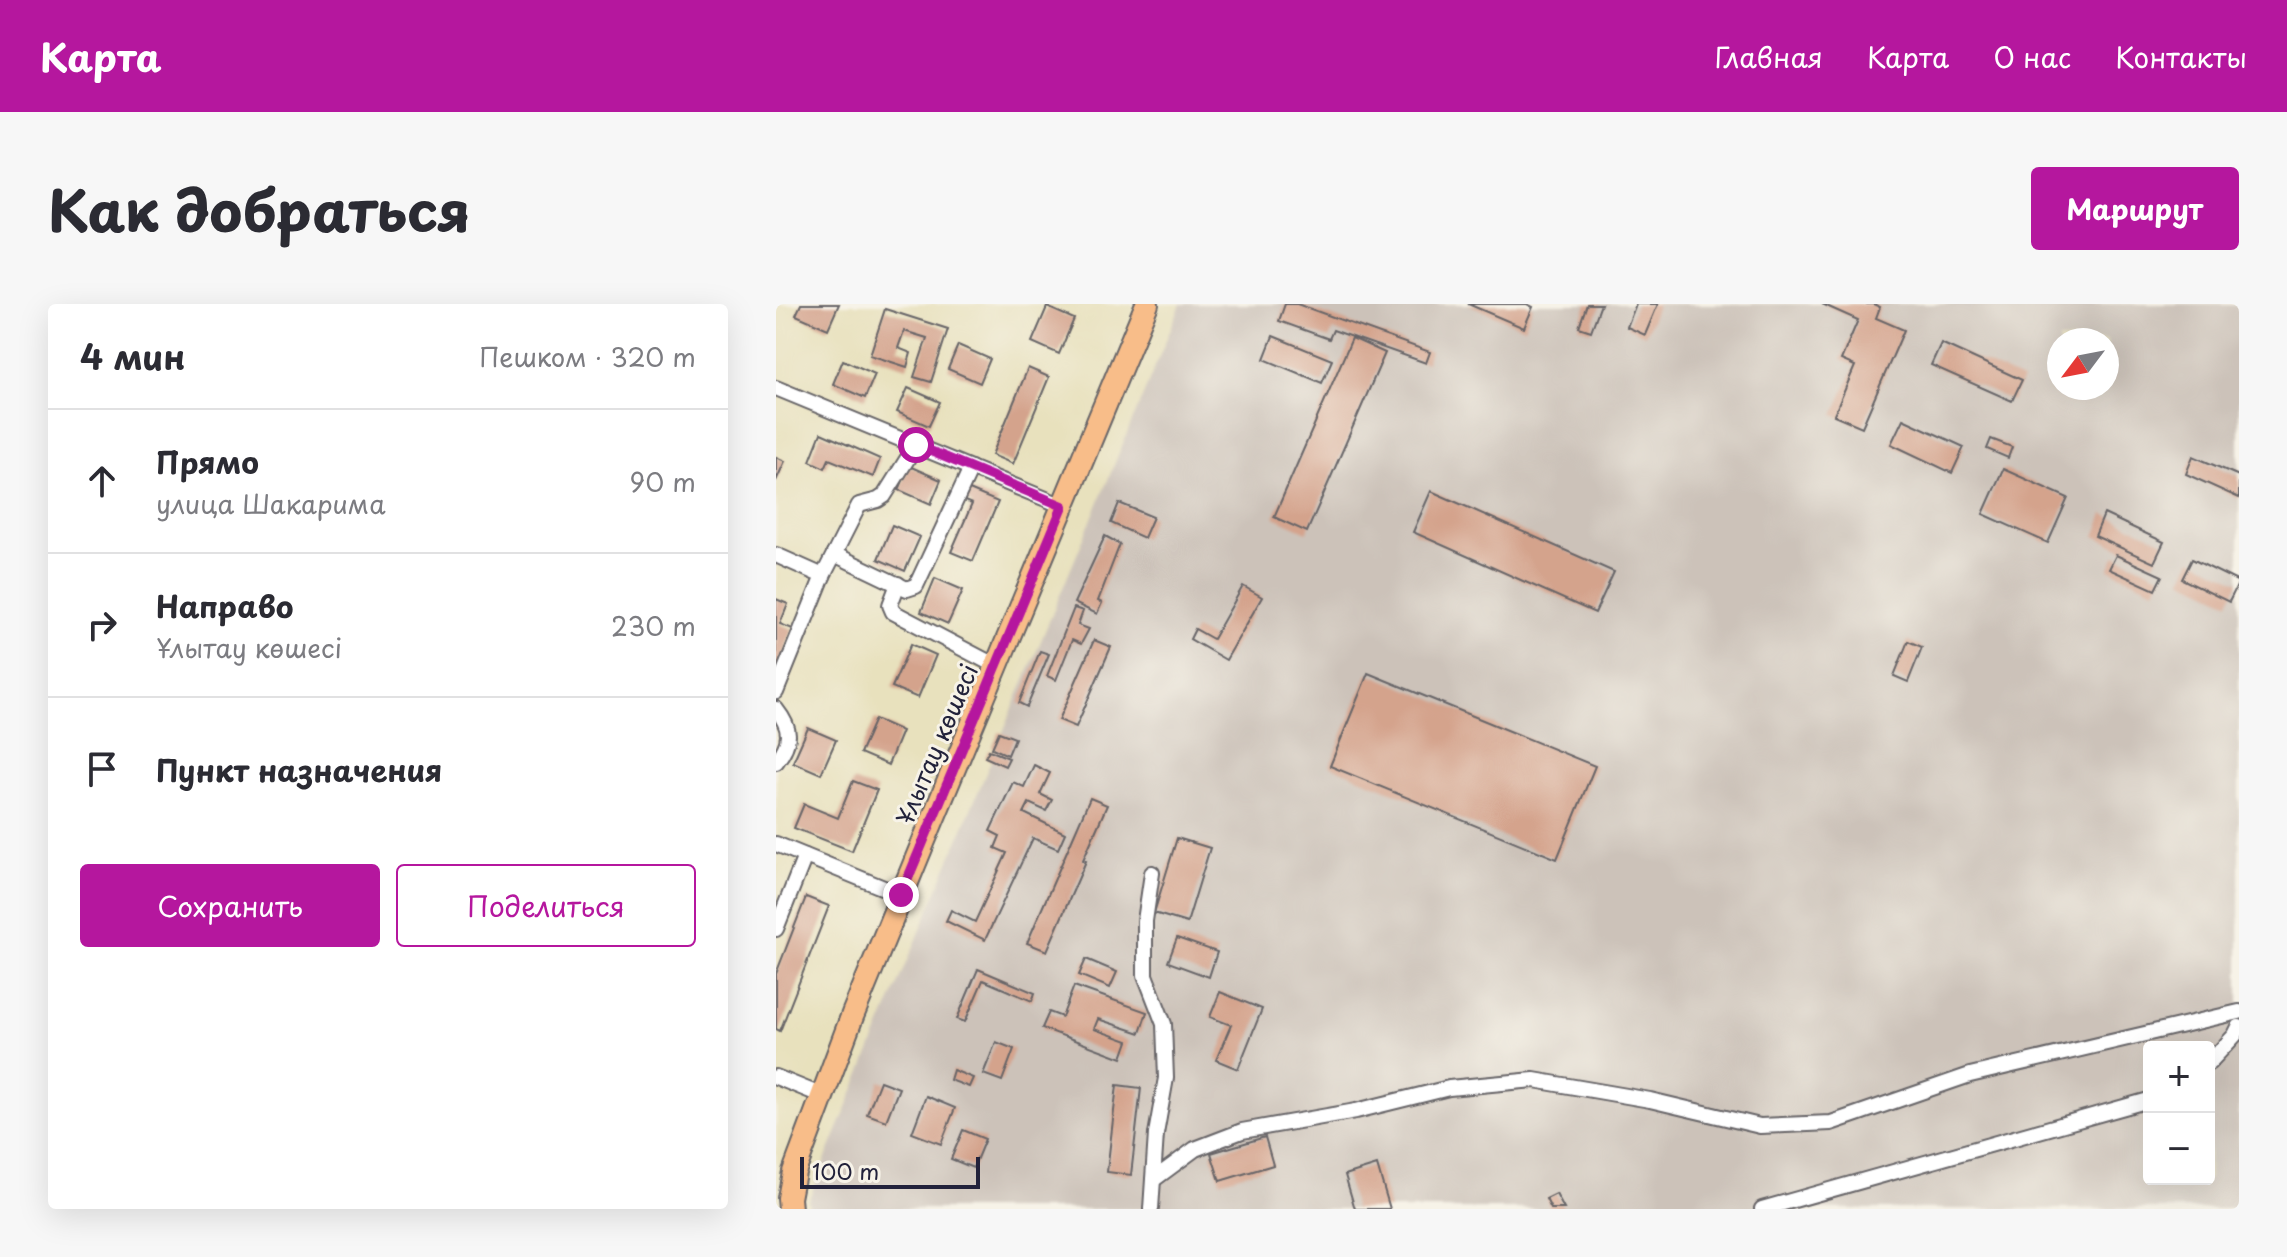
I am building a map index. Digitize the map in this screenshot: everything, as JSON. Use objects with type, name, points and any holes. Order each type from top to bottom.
[{"type":"main road","name":"Ұлытау көшесі","points":[[790,1209],[794,1172],[901,895],[1147,304]]},
{"type":"street","points":[[776,388],[1063,506]]},
{"type":"street","points":[[776,692],[823,576],[859,505],[884,496],[916,445]]},
{"type":"street","points":[[834,554],[911,589],[919,582],[971,468]]},
{"type":"street","points":[[776,555],[823,576]]},
{"type":"street","points":[[898,584],[890,605],[893,612],[996,666]]},
{"type":"street","points":[[776,709],[784,719],[789,734],[783,753],[776,762]]},
{"type":"street","points":[[776,844],[901,895]]},
{"type":"street","points":[[776,929],[805,856]]},
{"type":"street","points":[[1151,1209],[1156,1134],[1166,1078],[1164,1024],[1145,975],[1145,921],[1152,873]]},
{"type":"street","points":[[1153,1180],[1195,1149],[1242,1131],[1356,1111],[1449,1088],[1534,1080],[1650,1100],[1760,1126],[1831,1123],[1970,1075],[2239,1012]]},
{"type":"street","points":[[2215,1057],[2239,1027]]},
{"type":"street","points":[[776,1077],[823,1096]]},
{"type":"street","points":[[1762,1209],[2143,1102]]},
{"type":"shaded area","points":[[1181,304],[2239,304],[2239,1209],[810,1209],[808,1201]]},
{"type":"building","points":[[801,304],[839,304],[828,329],[796,315]]},
{"type":"building","points":[[1285,304],[1297,304],[1430,352],[1426,363],[1333,330],[1329,339],[1279,321]]},
{"type":"building","points":[[1468,304],[1527,304],[1533,307],[1524,328]]},
{"type":"building","points":[[1587,304],[1601,304],[1591,331],[1579,327]]},
{"type":"building","points":[[1636,304],[1658,304],[1645,335],[1627,327]]},
{"type":"building","points":[[1822,304],[1873,304],[1880,307],[1876,318],[1904,330],[1862,427],[1834,415],[1855,366],[1841,360],[1858,320]]},
{"type":"building","points":[[1047,307],[1074,319],[1059,354],[1032,342]]},
{"type":"building","points":[[885,309],[948,329],[931,382],[914,377],[927,338],[904,331],[898,348],[911,353],[907,367],[870,355]]},
{"type":"building","points":[[1273,336],[1332,360],[1322,383],[1264,359]]},
{"type":"building","points":[[1352,338],[1385,353],[1307,532],[1274,517]]},
{"type":"building","points":[[1941,343],[2022,380],[2012,401],[1931,365]]},
{"type":"building","points":[[958,345],[990,359],[980,383],[948,369]]},
{"type":"building","points":[[843,360],[875,374],[865,398],[833,384]]},
{"type":"building","points":[[1028,368],[1049,377],[1013,464],[992,455]]},
{"type":"building","points":[[908,388],[940,402],[929,426],[897,412]]},
{"type":"building","points":[[1903,419],[1964,447],[1952,473],[1891,444]]},
{"type":"building","points":[[821,433],[880,459],[873,477],[829,459],[825,468],[810,461]]},
{"type":"building","points":[[1991,439],[2012,447],[2008,458],[1987,449]]},
{"type":"building","points":[[2193,456],[2239,476],[2239,498],[2186,474]]},
{"type":"building","points":[[776,457],[785,461],[776,481]]},
{"type":"building","points":[[909,466],[941,480],[931,504],[899,490]]},
{"type":"building","points":[[2003,469],[2068,498],[2048,543],[1983,514]]},
{"type":"building","points":[[967,489],[998,502],[973,561],[951,552],[972,504],[962,500]]},
{"type":"building","points":[[1431,491],[1614,572],[1595,613],[1413,532]]},
{"type":"building","points":[[1119,503],[1153,517],[1144,538],[1111,523]]},
{"type":"building","points":[[2104,514],[2164,542],[2154,563],[2095,536]]},
{"type":"building","points":[[892,525],[920,537],[905,571],[878,559]]},
{"type":"building","points":[[1105,536],[1120,544],[1098,601],[1102,603],[1097,614],[1074,603]]},
{"type":"building","points":[[2116,555],[2162,576],[2155,590],[2109,569]]},
{"type":"building","points":[[2192,559],[2239,582],[2229,602],[2182,579]]},
{"type":"building","points":[[935,578],[963,590],[948,624],[921,612]]},
{"type":"building","points":[[1243,586],[1262,597],[1226,660],[1190,639],[1195,629],[1213,639]]},
{"type":"building","points":[[776,599],[788,604],[780,624],[793,629],[776,672]]},
{"type":"building","points":[[1074,608],[1083,611],[1078,625],[1089,629],[1081,644],[1072,640],[1056,680],[1047,676]]},
{"type":"building","points":[[1094,640],[1111,647],[1076,727],[1059,720]]},
{"type":"building","points":[[1908,641],[1922,647],[1908,682],[1894,676]]},
{"type":"building","points":[[911,644],[936,655],[918,698],[892,687]]},
{"type":"building","points":[[1040,651],[1049,654],[1027,707],[1019,703]]},
{"type":"building","points":[[1368,673],[1595,766],[1557,859],[1330,766]]},
{"type":"building","points":[[875,719],[902,731],[888,765],[860,753]]},
{"type":"building","points":[[808,728],[836,740],[821,774],[793,762]]},
{"type":"building","points":[[999,732],[1015,738],[1008,755],[992,748]]},
{"type":"building","points":[[989,750],[1009,758],[1005,766],[985,757]]},
{"type":"building","points":[[1034,765],[1050,773],[1040,794],[1052,800],[1046,811],[1029,803],[1024,813],[1065,833],[1058,849],[1033,838],[985,940],[946,921],[951,910],[975,922],[1007,853],[995,848],[1000,836],[990,831],[1013,782],[1024,787]]},
{"type":"building","points":[[853,781],[877,790],[852,851],[794,828],[804,804],[838,818]]},
{"type":"building","points":[[1090,798],[1107,805],[1047,951],[1027,943]]},
{"type":"building","points":[[1177,838],[1210,848],[1187,923],[1154,913]]},
{"type":"building","points":[[806,897],[829,906],[780,1031],[776,1029],[776,974]]},
{"type":"building","points":[[1177,938],[1217,952],[1209,977],[1168,962]]},
{"type":"building","points":[[1086,959],[1117,972],[1110,988],[1079,975]]},
{"type":"building","points":[[978,969],[1035,993],[1032,1001],[983,980],[965,1022],[957,1019]]},
{"type":"building","points":[[1074,986],[1147,1012],[1140,1033],[1098,1019],[1094,1029],[1128,1041],[1122,1058],[1042,1028],[1049,1012],[1062,1017]]},
{"type":"building","points":[[1220,992],[1262,1009],[1238,1069],[1216,1060],[1231,1025],[1210,1017]]},
{"type":"building","points":[[996,1042],[1014,1049],[1002,1081],[983,1074]]},
{"type":"building","points":[[953,1070],[973,1078],[969,1087],[950,1080]]},
{"type":"building","points":[[880,1081],[899,1088],[886,1121],[867,1114]]},
{"type":"building","points":[[1117,1085],[1141,1088],[1131,1175],[1107,1172]]},
{"type":"building","points":[[926,1096],[955,1108],[941,1144],[912,1133]]},
{"type":"building","points":[[963,1130],[985,1139],[973,1168],[951,1159]]},
{"type":"building","points":[[1265,1137],[1273,1165],[1220,1181],[1211,1153]]},
{"type":"building","points":[[1377,1165],[1390,1209],[1355,1209],[1345,1175]]},
{"type":"building","points":[[1556,1194],[1564,1209],[1551,1209],[1546,1199]]},
{"type":"route","points":[[901,895],[1063,506],[916,445]]}]
